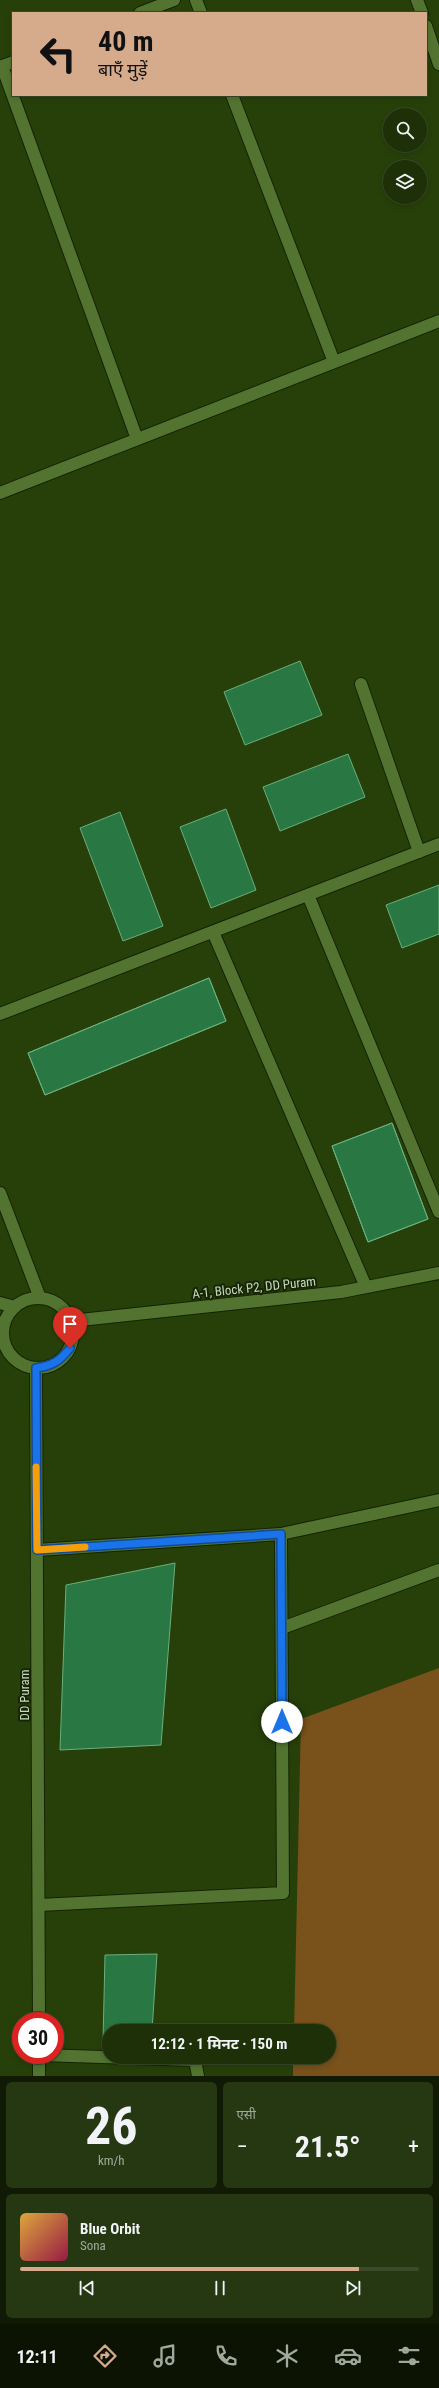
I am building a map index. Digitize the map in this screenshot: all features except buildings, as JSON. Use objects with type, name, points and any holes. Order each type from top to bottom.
[{"type":"street","points":[[143,12],[174,0]]},
{"type":"street","points":[[196,0],[201,12]]},
{"type":"street","points":[[417,0],[422,12]]},
{"type":"street","points":[[427,29],[439,64]]},
{"type":"street","points":[[5,65],[12,85]]},
{"type":"street","points":[[16,96],[137,439]]},
{"type":"street","points":[[232,96],[334,362]]},
{"type":"street","points":[[0,493],[439,321]]},
{"type":"street","points":[[362,684],[419,852]]},
{"type":"street","points":[[0,1014],[439,844]]},
{"type":"street","points":[[308,895],[439,1212]]},
{"type":"street","points":[[212,932],[366,1287]]},
{"type":"street","points":[[0,1193],[40,1298]]},
{"type":"street","name":"A-1, Block P2, DD Puram","points":[[71,1321],[341,1292],[439,1274]]},
{"type":"street","points":[[0,1353],[12,1356],[23,1364],[36,1368],[50,1366],[61,1359],[70,1348],[73,1335],[71,1321],[64,1310],[54,1302],[40,1298],[27,1300],[15,1307],[7,1318],[3,1331],[5,1344],[12,1356]]},
{"type":"street","points":[[0,1303],[15,1307]]},
{"type":"street","name":"DD Puram","points":[[36,1368],[39,2012]]},
{"type":"street","points":[[37,1550],[281,1534],[439,1500]]},
{"type":"street","points":[[39,1905],[283,1893],[281,1534]]},
{"type":"street","points":[[282,1628],[439,1570]]},
{"type":"street","points":[[64,2056],[195,2060],[198,2076]]},
{"type":"street","points":[[39,2064],[39,2076]]},
{"type":"shaded area","points":[[439,1668],[439,2076],[293,2076],[293,2064],[336,2064],[336,2024],[294,2024],[301,1719]]},
{"type":"slow traffic","points":[[36,1467],[37,1550],[85,1547]]},
{"type":"route","points":[[70,1348],[61,1359],[50,1366],[36,1368],[37,1550],[281,1534],[282,1722]]}]
